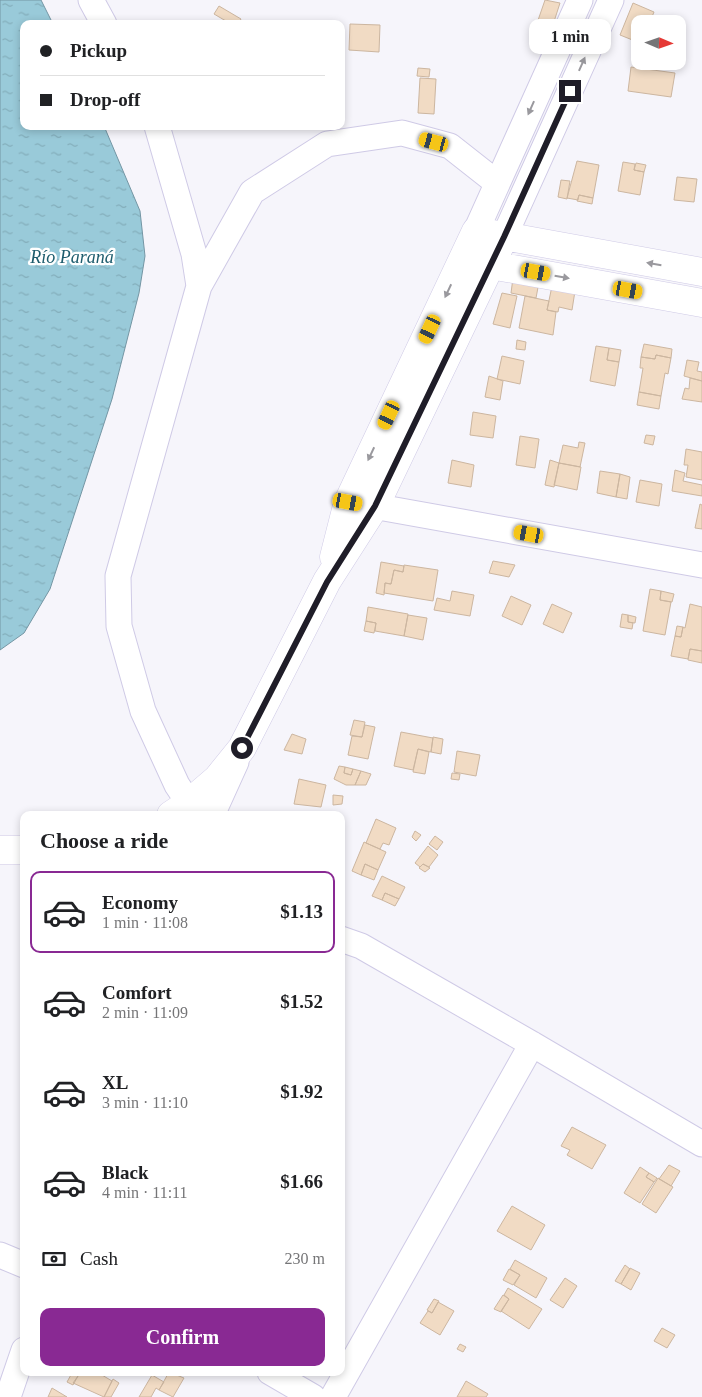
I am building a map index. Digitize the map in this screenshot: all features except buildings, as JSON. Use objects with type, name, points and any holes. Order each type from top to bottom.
[{"type":"main road","points":[[327,582],[348,502],[476,231],[702,272]]},
{"type":"main road","points":[[191,811],[242,748],[327,582],[375,506],[504,237]]},
{"type":"main road","points":[[463,260],[702,303]]},
{"type":"main road","points":[[0,850],[20,850]]},
{"type":"street","points":[[91,0],[102,20]]},
{"type":"street","points":[[476,231],[580,0]]},
{"type":"street","points":[[504,237],[611,0]]},
{"type":"street","points":[[158,130],[194,254],[199,286]]},
{"type":"street","points":[[191,811],[143,711],[119,626],[118,576],[199,286],[252,192],[327,144],[402,133],[450,146],[497,183]]},
{"type":"street","points":[[348,502],[702,566]]},
{"type":"street","points":[[345,940],[361,946],[702,1144]]},
{"type":"street","points":[[345,1376],[532,1044]]},
{"type":"street","points":[[0,1256],[20,1264]]},
{"type":"street","points":[[8,1397],[20,1362]]},
{"type":"street","points":[[277,1376],[313,1397]]},
{"type":"street","points":[[333,1397],[345,1376]]},
{"type":"water","name":"Río Paraná","points":[[0,0],[41,0],[51,20],[20,20],[20,130],[106,130],[140,211],[145,256],[139,293],[112,399],[50,589],[24,633],[0,650]]},
{"type":"route","points":[[242,748],[327,582],[375,506],[504,237],[570,91]]}]
